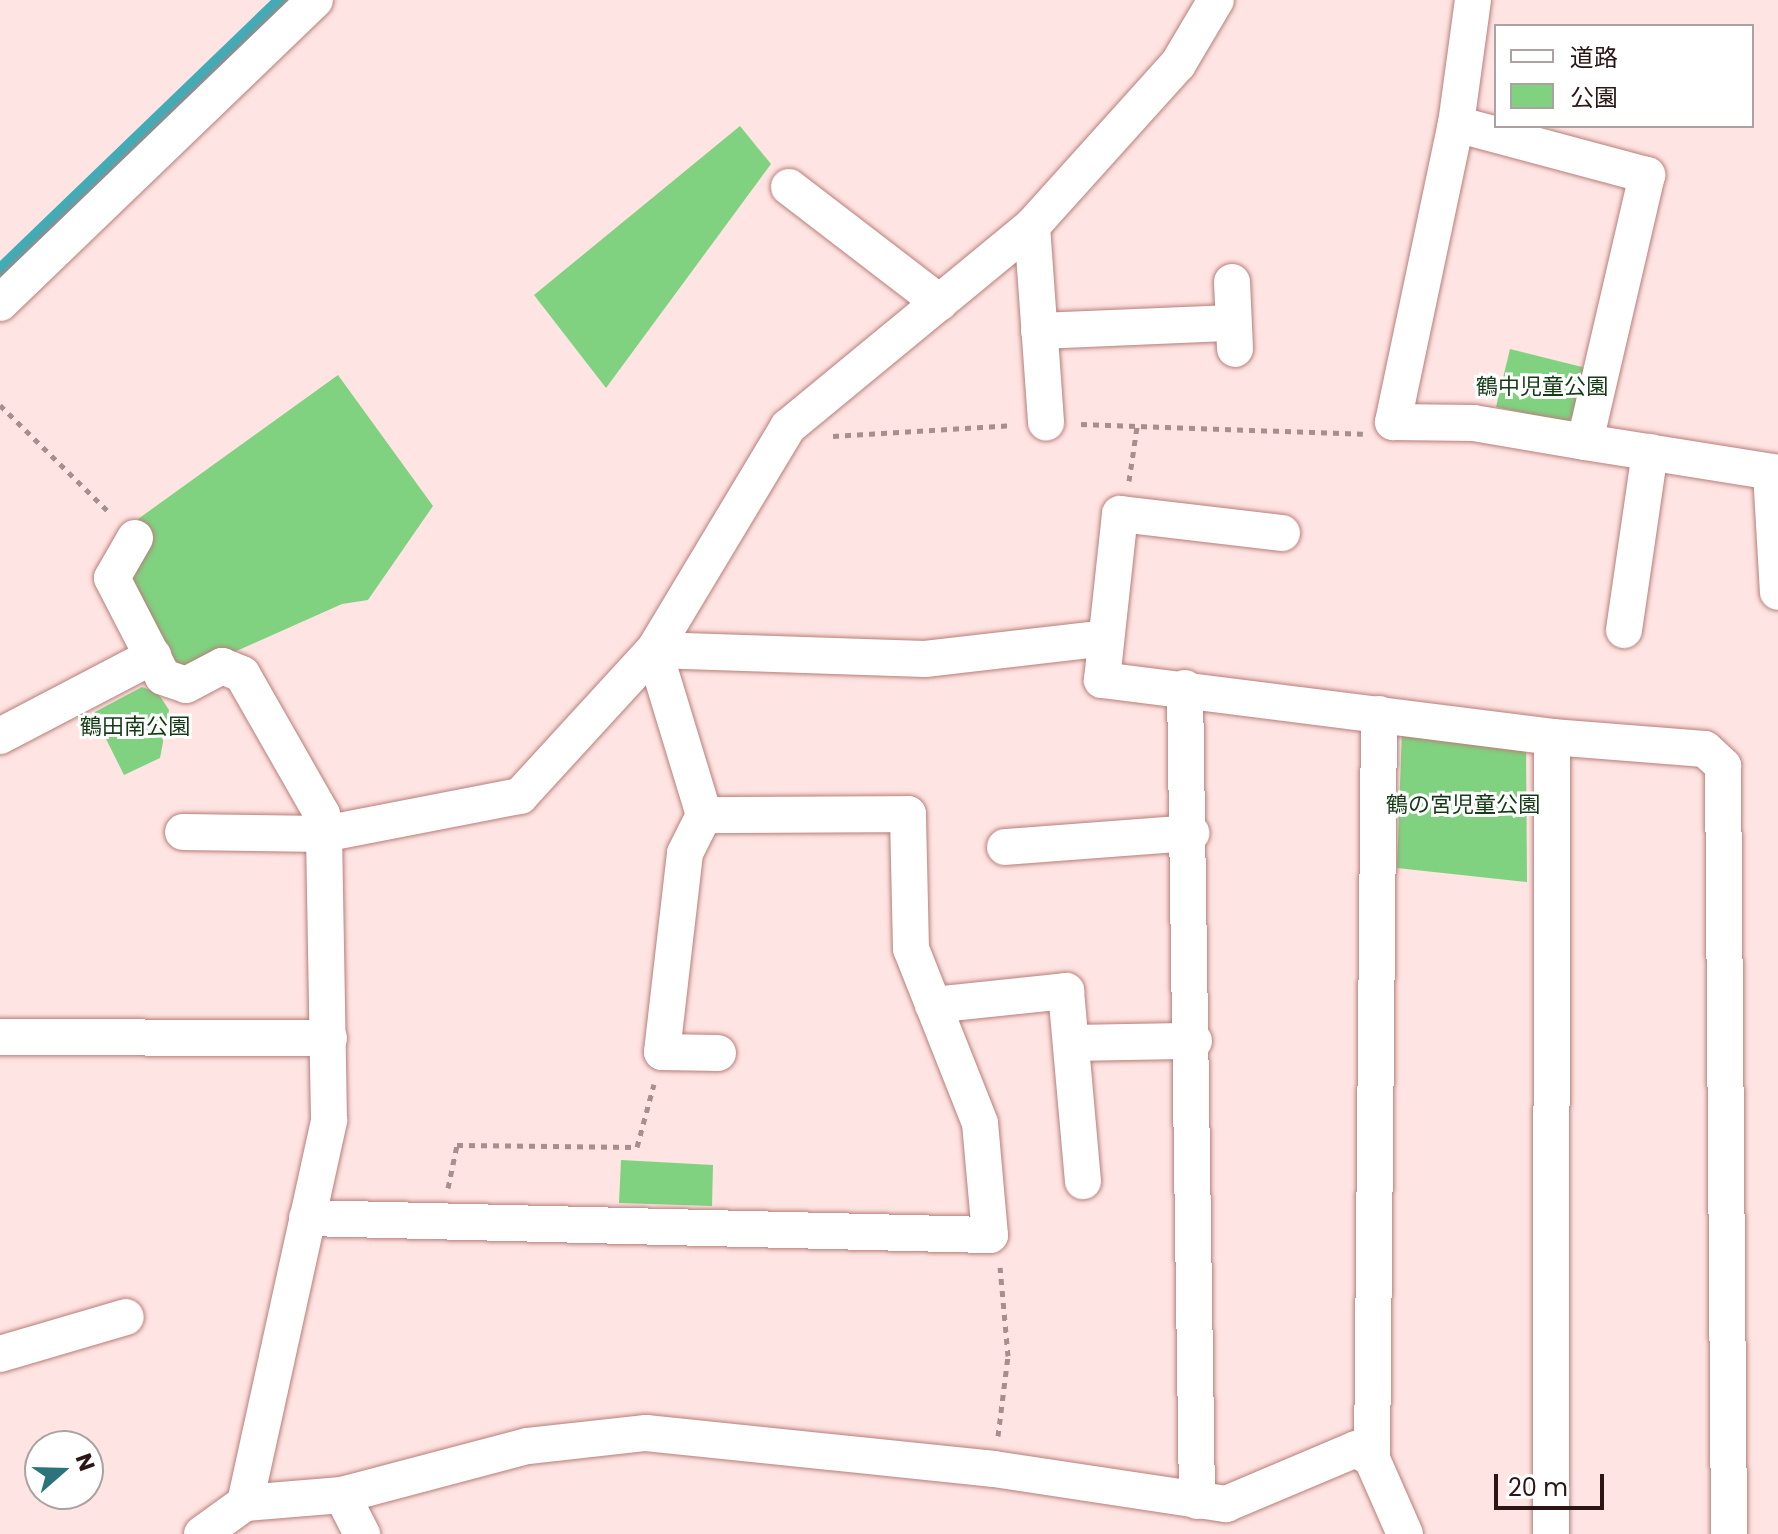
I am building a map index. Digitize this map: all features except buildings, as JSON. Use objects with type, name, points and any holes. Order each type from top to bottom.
[{"type":"street","points":[[0,303],[315,0]]},
{"type":"street","points":[[183,832],[324,834],[520,796],[654,650],[780,439],[1032,226],[1178,64],[1216,0]]},
{"type":"street","points":[[1473,0],[1456,124],[1393,422],[1474,423],[1774,473],[1778,592]]},
{"type":"street","points":[[1456,124],[1647,175],[1585,442]]},
{"type":"street","points":[[789,187],[940,303]]},
{"type":"street","points":[[1032,226],[1046,423]]},
{"type":"street","points":[[1039,331],[1234,336],[1232,282]]},
{"type":"street","points":[[1624,630],[1650,452]]},
{"type":"street","points":[[1282,533],[1124,514],[1102,680],[1185,688],[1552,737],[1705,749],[1723,766],[1729,1534]]},
{"type":"street","points":[[135,538],[112,578],[163,677],[186,685],[222,666],[242,674],[322,814],[329,1120],[245,1503]]},
{"type":"street","points":[[654,650],[925,659],[1106,638]]},
{"type":"street","points":[[654,650],[704,815],[685,853],[662,1052],[718,1053]]},
{"type":"street","points":[[0,736],[153,656]]},
{"type":"street","points":[[1185,688],[1191,833],[1197,1501]]},
{"type":"street","points":[[1379,714],[1372,1459],[1405,1534]]},
{"type":"street","points":[[1551,1534],[1552,737]]},
{"type":"street","points":[[307,1218],[990,1235],[980,1123],[911,949],[908,814],[704,815]]},
{"type":"street","points":[[1005,847],[1191,833]]},
{"type":"street","points":[[933,1005],[1066,991],[1075,1043],[1083,1181]]},
{"type":"street","points":[[0,1037],[329,1038]]},
{"type":"street","points":[[1075,1043],[1194,1041]]},
{"type":"street","points":[[0,1354],[126,1317]]},
{"type":"street","points":[[202,1534],[245,1503],[342,1495],[528,1446],[646,1433],[994,1469],[1226,1504],[1356,1449],[1372,1459]]},
{"type":"street","points":[[342,1495],[362,1534]]},
{"type":"path","points":[[0,405],[135,538]]},
{"type":"path","points":[[780,439],[1046,423],[1358,435],[1393,422]]},
{"type":"path","points":[[1124,514],[1137,427]]},
{"type":"path","points":[[440,1221],[457,1145],[637,1147],[662,1052]]},
{"type":"path","points":[[990,1235],[998,1246],[1008,1356],[994,1469]]},
{"type":"green space","points":[[740,126],[771,164],[606,388],[534,295]]},
{"type":"green space","name":"鶴中児童公園","points":[[1510,349],[1590,369],[1580,408],[1567,422],[1496,407]]},
{"type":"green space","points":[[338,375],[433,506],[368,600],[342,604],[194,670],[169,663],[129,575],[150,534],[138,519]]},
{"type":"green space","name":"鶴田南公園","points":[[142,687],[158,693],[169,710],[160,758],[124,775],[93,713]]},
{"type":"green space","name":"鶴の宮児童公園","points":[[1402,729],[1526,742],[1527,882],[1397,868]]},
{"type":"green space","points":[[621,1160],[713,1165],[712,1206],[619,1203]]},
{"type":"water","points":[[271,0],[294,0],[0,285],[0,261]]}]
